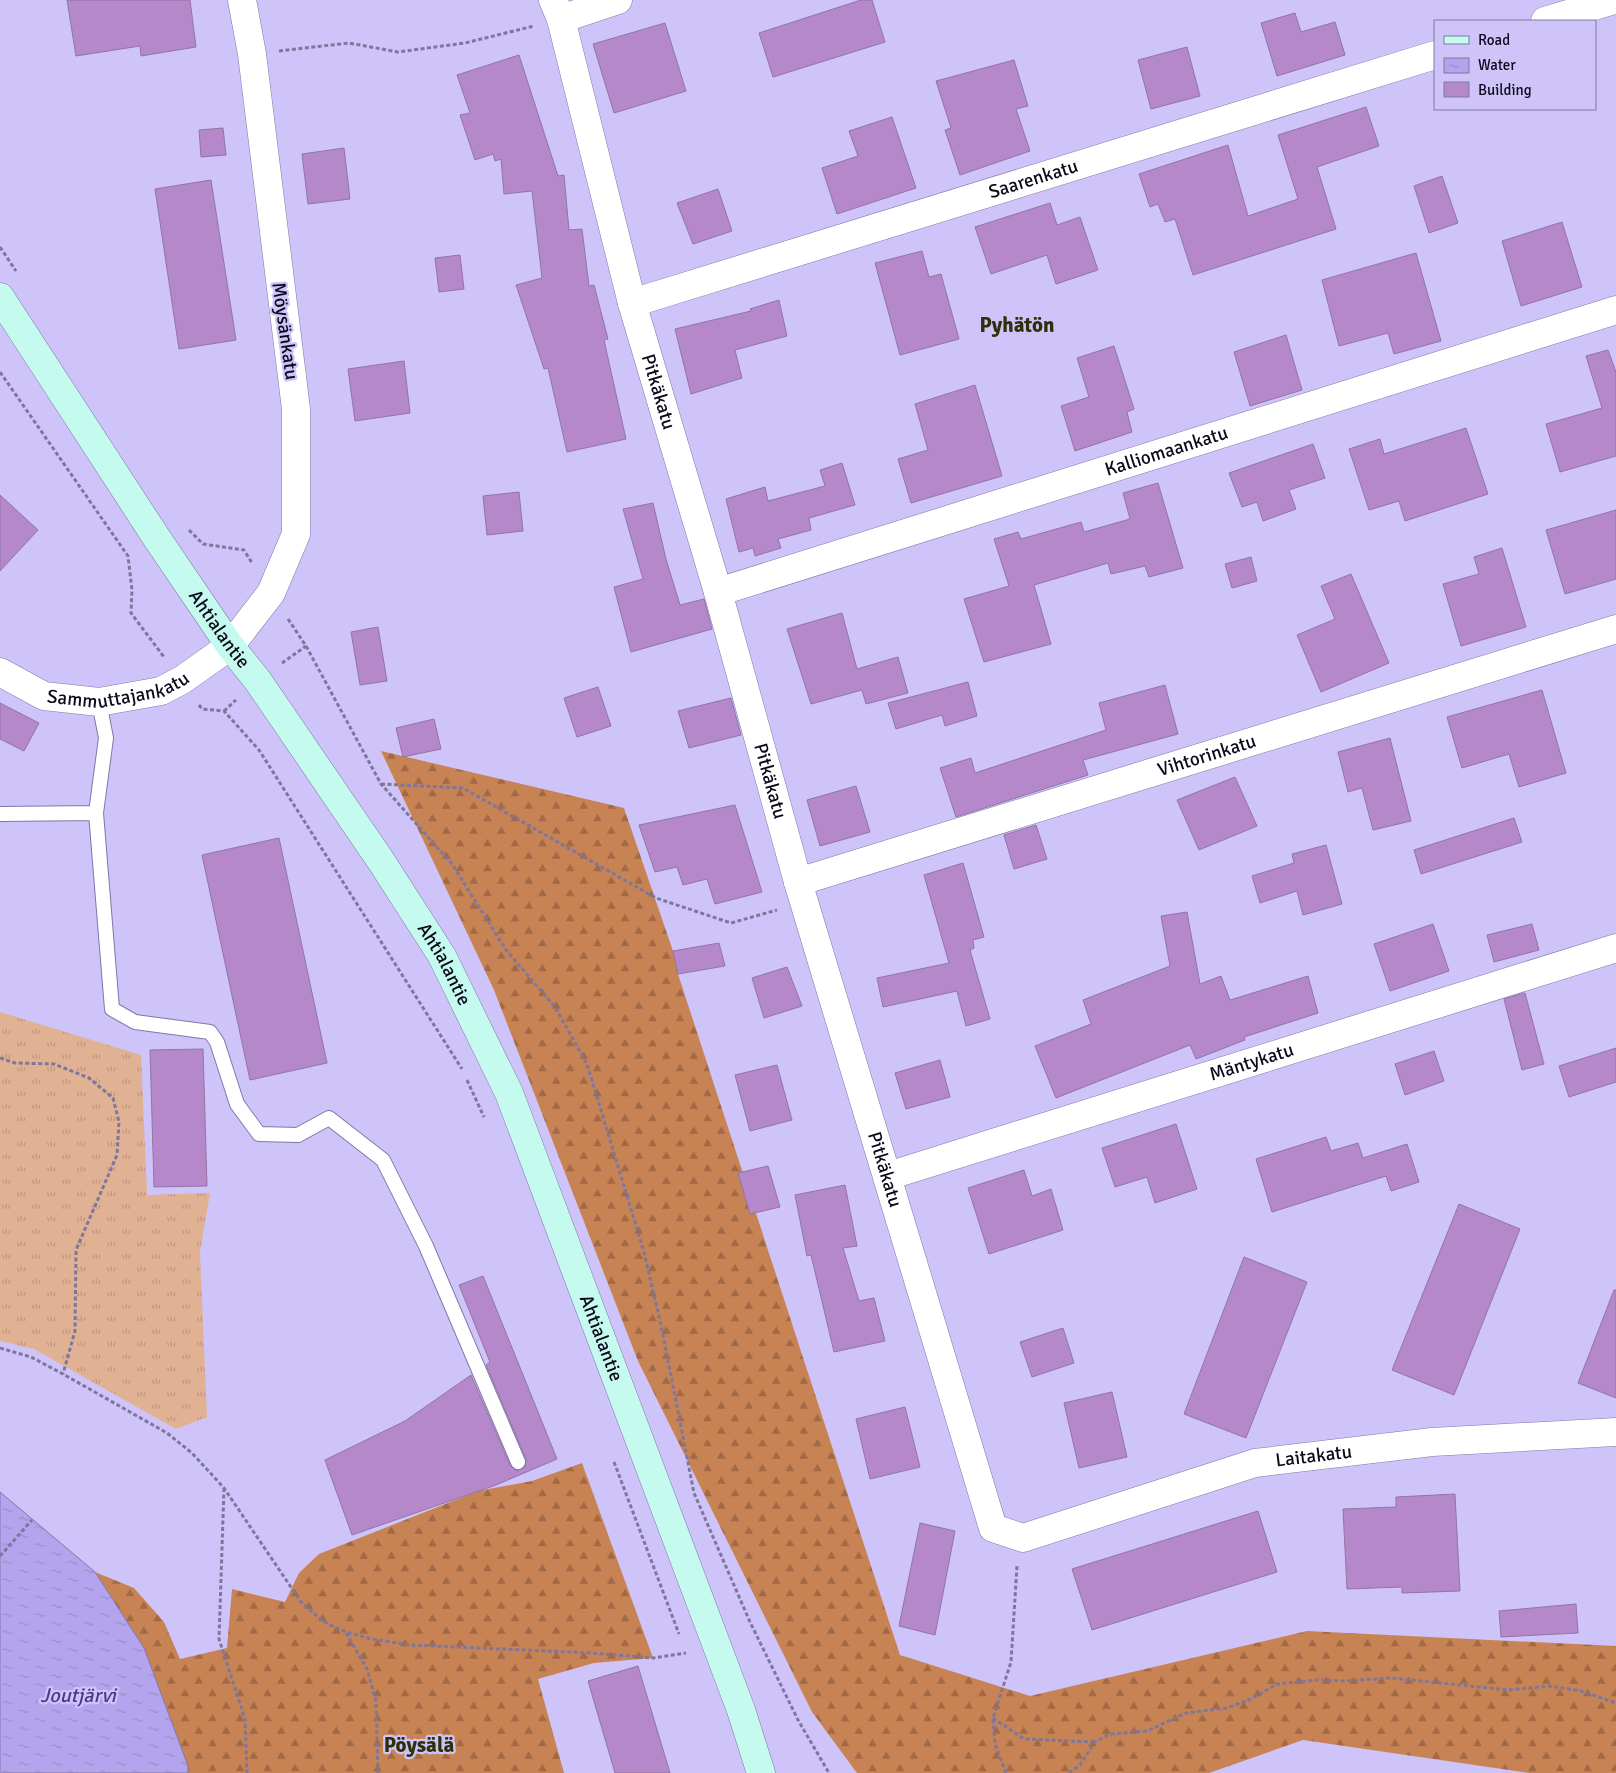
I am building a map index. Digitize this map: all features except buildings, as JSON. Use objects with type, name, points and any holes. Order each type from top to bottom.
[{"type":"main road","name":"Ahtialantie","points":[[0,297],[156,537],[230,646],[258,681],[382,861],[442,956],[504,1085],[560,1226],[741,1710],[760,1773]]},
{"type":"main road","name":"Ahtialantie","points":[[741,1710],[777,1773]]},
{"type":"street","name":"Möysänkatu","points":[[230,646],[271,593],[296,534],[296,408],[252,54],[242,0]]},
{"type":"street","points":[[557,10],[618,0]]},
{"type":"street","points":[[1548,20],[1614,0]]},
{"type":"street","name":"Pitkäkatu","points":[[557,10],[632,303],[718,592],[801,892],[993,1528],[1023,1538]]},
{"type":"street","name":"Saarenkatu","points":[[632,303],[1434,55]]},
{"type":"street","name":"Kalliomaankatu","points":[[718,592],[1616,310]]},
{"type":"street","name":"Vihtorinkatu","points":[[801,892],[1616,629]]},
{"type":"street","name":"Sammuttajankatu","points":[[0,672],[44,696],[99,702],[161,691],[182,680],[230,646]]},
{"type":"street","name":"Mäntykatu","points":[[888,1176],[1616,948]]},
{"type":"street","name":"Laitakatu","points":[[1023,1538],[1255,1463],[1432,1442],[1616,1432]]},
{"type":"lane","points":[[99,702],[106,738],[96,813],[112,1009],[135,1022],[210,1032],[217,1042],[237,1104],[259,1134],[298,1135],[329,1118],[383,1160],[426,1246],[518,1462]]},
{"type":"lane","points":[[0,814],[96,813]]},
{"type":"path","points":[[252,54],[349,43],[398,52],[465,43],[557,10]]},
{"type":"path","points":[[0,247],[22,280]]},
{"type":"path","points":[[0,372],[128,556],[132,590],[131,613],[182,680],[202,710],[224,711],[259,750],[462,1070]]},
{"type":"path","points":[[186,526],[204,544],[244,550],[271,593]]},
{"type":"path","points":[[306,646],[381,784],[452,864],[506,950],[555,1007],[587,1064],[644,1252],[661,1325],[694,1493],[750,1622],[798,1720],[829,1773]]},
{"type":"path","points":[[381,784],[463,788],[656,898],[731,923],[801,892]]},
{"type":"path","points":[[0,1058],[15,1062],[54,1064],[89,1078],[113,1098],[119,1122],[117,1155],[76,1250],[74,1331],[63,1374]]},
{"type":"path","points":[[466,1078],[486,1121]]},
{"type":"path","points":[[0,1348],[31,1357],[168,1433],[202,1462],[224,1488],[301,1602],[324,1622],[346,1632],[371,1639],[411,1644],[653,1658],[686,1653]]},
{"type":"path","points":[[611,1454],[680,1636]]},
{"type":"path","points":[[224,1488],[219,1638],[244,1719],[247,1773]]},
{"type":"path","points":[[0,1556],[32,1520]]},
{"type":"path","points":[[1006,1773],[995,1744],[993,1718],[1011,1662],[1016,1572],[1023,1538]]},
{"type":"path","points":[[346,1632],[367,1669],[376,1702],[378,1773]]},
{"type":"path","points":[[683,1645],[690,1662]]},
{"type":"path","points":[[1070,1773],[1080,1765],[1095,1742],[1110,1734],[1147,1731],[1186,1714],[1227,1708],[1251,1699],[1277,1684],[1318,1680],[1392,1678],[1509,1690],[1549,1686],[1581,1691],[1616,1703]]},
{"type":"path","points":[[993,1718],[1024,1739],[1095,1742]]},
{"type":"green space","points":[[381,751],[624,808],[673,951],[678,974],[900,1655],[1030,1696],[1307,1631],[1616,1646],[1616,1773],[1530,1773],[1303,1740],[1209,1773],[857,1773],[812,1712],[638,1361],[494,990]]},
{"type":"green space","points":[[0,1012],[141,1055],[147,1195],[210,1193],[200,1252],[207,1417],[176,1429],[34,1349],[0,1341]]},
{"type":"green space","points":[[582,1463],[653,1658],[594,1663],[538,1679],[564,1773],[188,1773],[188,1766],[144,1648],[95,1572],[134,1588],[164,1622],[180,1659],[227,1648],[232,1589],[285,1602],[299,1573],[319,1554],[478,1491],[532,1481]]},
{"type":"water","name":"Joutjärvi","points":[[0,1492],[95,1572],[144,1648],[188,1766],[188,1773],[0,1773]]},
{"type":"district","name":"Pyhätön","points":[[1017,325]]},
{"type":"district","name":"Pöysälä","points":[[419,1745]]}]
